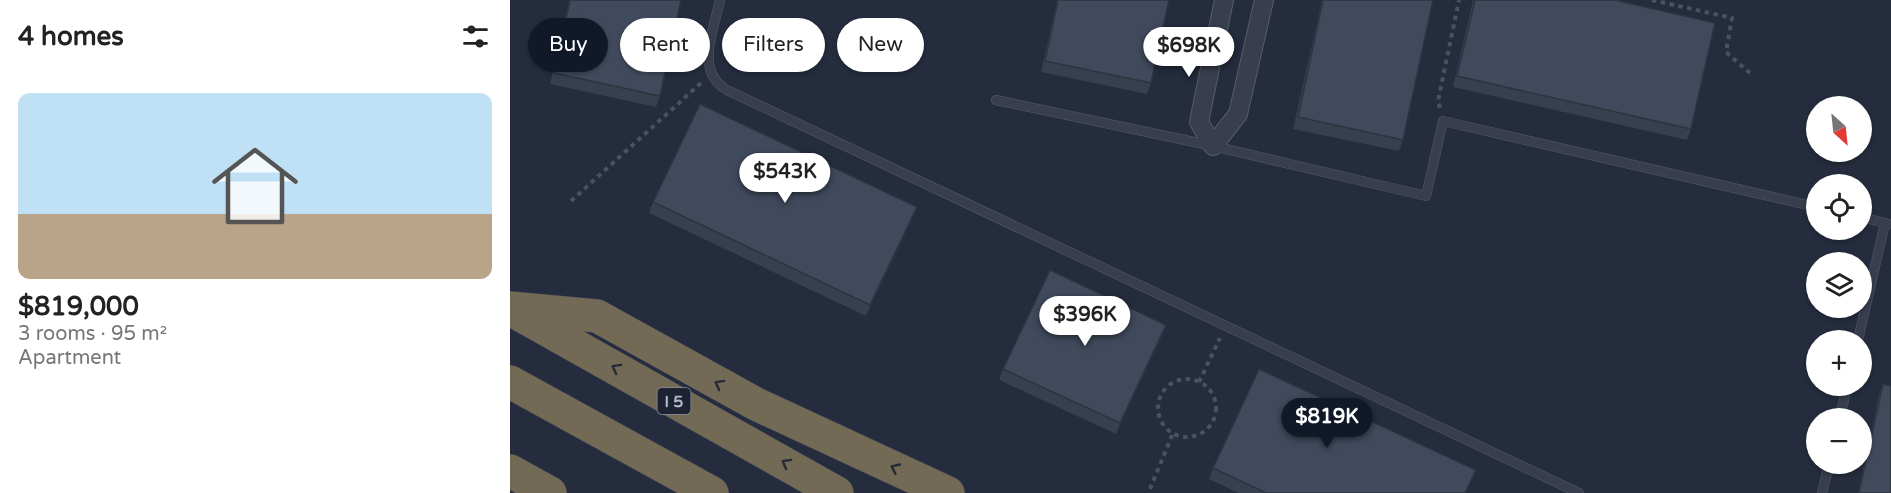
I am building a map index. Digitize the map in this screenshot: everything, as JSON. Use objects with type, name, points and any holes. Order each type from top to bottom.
[{"type":"highway","name":"I 5","points":[[510,309],[837,493]]},
{"type":"highway","points":[[510,309],[597,316],[756,404],[948,493]]},
{"type":"highway","points":[[510,382],[549,415],[670,493]]},
{"type":"highway","points":[[510,404],[549,415],[712,493]]},
{"type":"highway","points":[[510,471],[550,493]]},
{"type":"street","points":[[1224,0],[1199,122],[1213,146],[1238,114],[1263,0]]},
{"type":"lane","points":[[720,0],[707,62],[710,76],[727,90],[1580,493]]},
{"type":"lane","points":[[996,100],[1213,146],[1426,196],[1443,121],[1806,205]]},
{"type":"lane","points":[[1861,330],[1888,223],[1872,219]]},
{"type":"lane","points":[[1822,493],[1827,474]]},
{"type":"path","points":[[1443,121],[1438,100],[1459,0]]},
{"type":"path","points":[[1652,0],[1732,18],[1726,52],[1751,74]]},
{"type":"path","points":[[571,201],[690,91],[710,76]]},
{"type":"path","points":[[1199,382],[1226,327]]},
{"type":"path","points":[[1179,381],[1199,382],[1207,387],[1216,405],[1212,424],[1197,435],[1188,437],[1173,433],[1160,418],[1160,400],[1164,392],[1179,381]]},
{"type":"path","points":[[1150,489],[1173,433]]},
{"type":"building","points":[[570,0],[681,0],[677,18],[620,18],[620,72],[665,72],[660,96],[554,73],[608,72],[608,18],[566,18]]},
{"type":"building","points":[[1058,0],[1169,0],[1151,83],[1045,61]]},
{"type":"building","points":[[1323,0],[1433,0],[1403,140],[1298,117]]},
{"type":"building","points":[[1475,0],[1615,0],[1715,23],[1691,129],[1457,76]]},
{"type":"building","points":[[700,104],[917,207],[870,305],[653,202]]},
{"type":"building","points":[[1050,270],[1166,325],[1120,423],[1003,369]]},
{"type":"building","points":[[1259,369],[1476,470],[1465,493],[1266,493],[1213,468]]},
{"type":"building","points":[[1883,384],[1891,386],[1891,493],[1859,493],[1863,474],[1872,474],[1872,434]]}]
